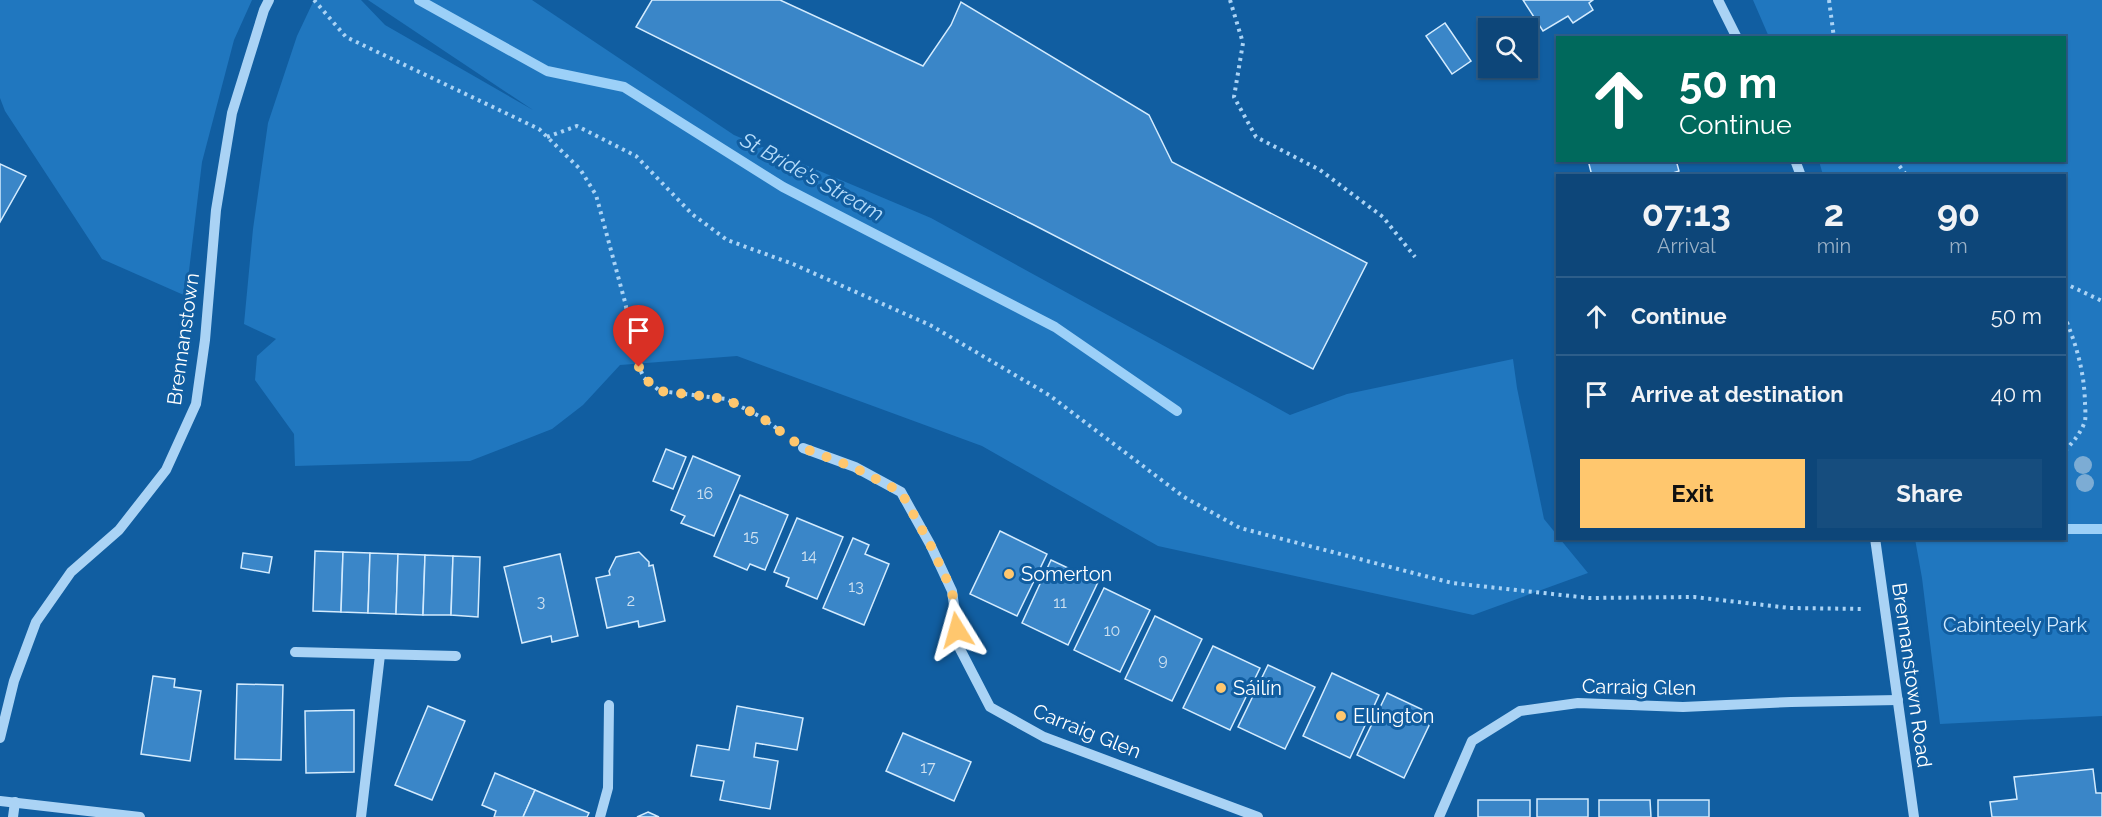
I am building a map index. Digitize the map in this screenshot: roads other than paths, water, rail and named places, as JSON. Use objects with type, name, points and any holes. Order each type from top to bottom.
[{"type":"street","name":"Brennanstown","points":[[0,738],[14,681],[36,622],[71,572],[119,530],[166,470],[196,404],[205,340],[216,210],[232,113],[269,0]]},
{"type":"street","points":[[1718,0],[1736,36]]},
{"type":"street","name":"Carraig Glen","points":[[803,448],[855,468],[901,492],[930,544],[952,591],[960,649],[990,708],[1044,737],[1258,817]]},
{"type":"street","name":"Brennanstown Road","points":[[1875,540],[1914,817]]},
{"type":"street","points":[[295,652],[380,656],[456,656]]},
{"type":"street","points":[[361,817],[380,656]]},
{"type":"street","name":"Carraig Glen","points":[[1439,817],[1472,741],[1520,711],[1578,703],[1683,707],[1898,700]]},
{"type":"street","points":[[600,817],[608,788],[609,705]]},
{"type":"street","points":[[0,801],[140,817]]},
{"type":"street","points":[[13,817],[15,802]]},
{"type":"waterway","name":"St Bride's Stream","points":[[419,0],[547,71],[624,87],[783,187],[1055,327],[1177,411]]},
{"type":"waterway","name":"St Bride's Stream","points":[[2066,529],[2102,529]]},
{"type":"place","name":"Somerton","points":[[1009,574]]},
{"type":"place","name":"Sáilín","points":[[1221,688]]},
{"type":"place","name":"Ellington","points":[[1341,716]]},
{"type":"park label","name":"Cabinteely Park","points":[[2015,625]]}]
